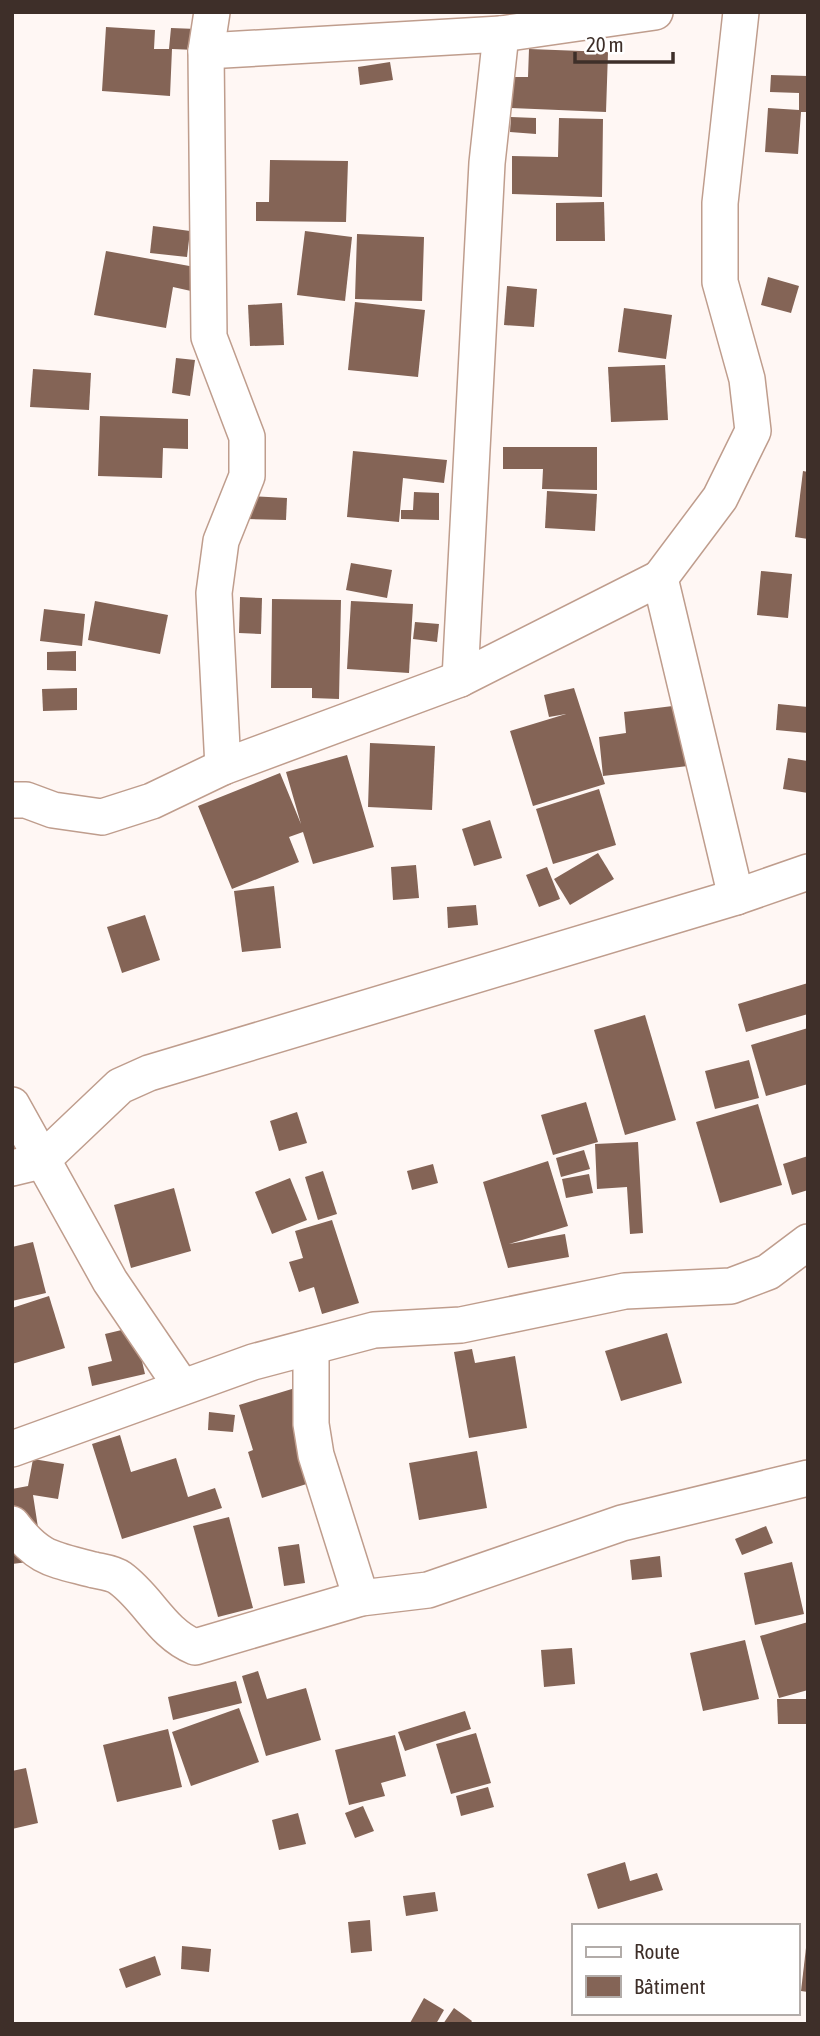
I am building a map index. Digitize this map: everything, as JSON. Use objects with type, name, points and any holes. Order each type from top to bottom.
[{"type":"street","points":[[212,12],[206,51],[209,337],[247,437],[247,476],[221,541],[214,593],[223,767]]},
{"type":"street","points":[[206,51],[501,34],[655,12]]},
{"type":"street","points":[[12,800],[26,800],[53,810],[102,817],[152,801],[223,767],[460,678],[660,578],[720,498],[753,431],[747,379],[720,282],[720,203],[741,12]]},
{"type":"street","points":[[460,678],[487,163],[501,34]]},
{"type":"street","points":[[660,578],[736,897]]},
{"type":"street","points":[[26,1165],[120,1086],[149,1073],[736,897],[808,872]]},
{"type":"street","points":[[12,1105],[26,1165],[110,1280],[182,1387]]},
{"type":"street","points":[[12,1449],[253,1362],[374,1330],[461,1325],[625,1291],[731,1286],[768,1272],[808,1242]]},
{"type":"street","points":[[311,1347],[311,1424],[316,1455],[361,1598]]},
{"type":"street","points":[[12,1524],[29,1546],[41,1555],[117,1575],[140,1595],[167,1630],[178,1640],[195,1647],[361,1598],[428,1590],[622,1523],[808,1478]]},
{"type":"building","points":[[106,27],[155,30],[154,49],[169,49],[171,28],[197,29],[196,50],[172,49],[170,96],[102,91]]},
{"type":"building","points":[[529,49],[608,52],[606,112],[511,108],[511,77],[528,77]]},
{"type":"building","points":[[390,62],[393,80],[360,85],[358,67]]},
{"type":"building","points":[[771,75],[808,76],[808,112],[801,112],[798,154],[765,152],[768,108],[799,110],[799,93],[770,92]]},
{"type":"building","points":[[511,117],[536,118],[536,134],[510,132]]},
{"type":"building","points":[[559,118],[603,119],[602,197],[512,194],[512,156],[558,157]]},
{"type":"building","points":[[270,160],[348,161],[346,222],[256,221],[256,202],[269,202]]},
{"type":"building","points":[[604,202],[605,241],[556,241],[556,203]]},
{"type":"building","points":[[153,226],[190,231],[187,257],[150,253]]},
{"type":"building","points":[[305,231],[352,237],[345,301],[297,295]]},
{"type":"building","points":[[357,234],[424,237],[422,301],[355,299]]},
{"type":"building","points":[[106,251],[195,267],[191,291],[173,287],[166,328],[94,315]]},
{"type":"building","points":[[768,277],[799,286],[791,313],[761,305]]},
{"type":"building","points":[[507,286],[537,289],[534,327],[504,325]]},
{"type":"building","points":[[355,302],[425,310],[418,377],[348,370]]},
{"type":"building","points":[[282,303],[284,345],[250,346],[248,305]]},
{"type":"building","points":[[624,308],[672,315],[666,359],[618,352]]},
{"type":"building","points":[[176,358],[195,360],[190,396],[172,393]]},
{"type":"building","points":[[665,365],[668,420],[611,422],[608,367]]},
{"type":"building","points":[[33,369],[91,373],[89,410],[30,407]]},
{"type":"building","points":[[100,416],[188,419],[188,449],[163,448],[162,478],[98,476]]},
{"type":"building","points":[[503,447],[597,447],[597,490],[542,489],[543,469],[503,469]]},
{"type":"building","points":[[353,451],[447,460],[444,483],[403,478],[399,522],[347,517]]},
{"type":"building","points":[[803,471],[808,472],[808,539],[795,537]]},
{"type":"building","points":[[547,491],[597,494],[595,531],[545,528]]},
{"type":"building","points":[[414,492],[439,493],[439,520],[401,519],[401,510],[413,510]]},
{"type":"building","points":[[249,496],[287,498],[286,520],[248,519]]},
{"type":"building","points":[[351,563],[392,570],[387,598],[346,590]]},
{"type":"building","points":[[761,571],[792,574],[788,618],[757,615]]},
{"type":"building","points":[[240,597],[262,598],[261,634],[239,633]]},
{"type":"building","points":[[272,599],[341,600],[339,699],[312,698],[312,688],[271,688]]},
{"type":"building","points":[[95,601],[168,615],[160,654],[88,640]]},
{"type":"building","points":[[351,601],[413,604],[409,673],[347,669]]},
{"type":"building","points":[[44,609],[85,614],[82,646],[40,641]]},
{"type":"building","points":[[415,622],[439,624],[437,642],[413,639]]},
{"type":"building","points":[[76,651],[76,671],[47,670],[47,652]]},
{"type":"building","points":[[77,688],[77,710],[43,711],[42,689]]},
{"type":"building","points":[[574,688],[605,784],[533,806],[510,731],[566,714],[549,717],[544,695]]},
{"type":"building","points":[[778,704],[808,707],[808,733],[776,730]]},
{"type":"building","points":[[681,705],[688,766],[603,776],[599,737],[626,733],[624,712]]},
{"type":"building","points":[[370,743],[435,746],[432,810],[368,807]]},
{"type":"building","points":[[347,755],[374,847],[313,864],[303,832],[289,837],[299,862],[232,889],[198,806],[280,773],[301,824],[286,772]]},
{"type":"building","points":[[788,758],[808,761],[808,793],[783,789]]},
{"type":"building","points":[[599,789],[616,845],[553,864],[536,809]]},
{"type":"building","points":[[490,820],[502,858],[474,866],[462,829]]},
{"type":"building","points":[[598,853],[614,879],[570,905],[554,879]]},
{"type":"building","points":[[416,865],[419,898],[393,900],[391,867]]},
{"type":"building","points":[[547,867],[560,899],[539,907],[526,875]]},
{"type":"building","points":[[274,886],[281,948],[242,952],[234,891]]},
{"type":"building","points":[[476,905],[478,925],[448,928],[447,907]]},
{"type":"building","points":[[145,915],[160,960],[122,973],[107,927]]},
{"type":"building","points":[[808,983],[808,1014],[746,1032],[738,1004]]},
{"type":"building","points":[[645,1015],[676,1120],[625,1135],[594,1030]]},
{"type":"building","points":[[808,1028],[808,1084],[766,1096],[751,1045]]},
{"type":"building","points":[[749,1060],[759,1098],[715,1109],[705,1071]]},
{"type":"building","points":[[586,1102],[598,1142],[553,1155],[541,1115]]},
{"type":"building","points":[[758,1104],[782,1185],[720,1203],[696,1122]]},
{"type":"building","points":[[297,1112],[307,1143],[279,1151],[270,1121]]},
{"type":"building","points":[[638,1142],[643,1233],[630,1234],[627,1187],[597,1189],[595,1144]]},
{"type":"building","points":[[584,1150],[590,1169],[561,1177],[556,1158]]},
{"type":"building","points":[[808,1156],[808,1190],[792,1195],[783,1164]]},
{"type":"building","points":[[548,1161],[568,1226],[509,1244],[565,1234],[569,1257],[508,1268],[483,1182]]},
{"type":"building","points":[[433,1164],[438,1183],[412,1190],[407,1171]]},
{"type":"building","points":[[323,1171],[337,1214],[318,1220],[305,1177]]},
{"type":"building","points":[[589,1174],[593,1193],[566,1198],[562,1179]]},
{"type":"building","points":[[290,1178],[307,1220],[272,1234],[255,1192]]},
{"type":"building","points":[[174,1188],[191,1251],[131,1268],[114,1205]]},
{"type":"building","points":[[332,1220],[359,1303],[322,1314],[314,1287],[299,1292],[289,1262],[303,1258],[295,1231]]},
{"type":"building","points":[[33,1242],[46,1293],[12,1301],[12,1247]]},
{"type":"building","points":[[49,1296],[65,1348],[12,1364],[12,1308]]},
{"type":"building","points":[[134,1327],[145,1374],[92,1386],[88,1367],[112,1361],[105,1334]]},
{"type":"building","points":[[667,1333],[682,1383],[621,1401],[605,1351]]},
{"type":"building","points":[[472,1349],[475,1363],[515,1356],[527,1428],[469,1438],[454,1352]]},
{"type":"building","points":[[305,1385],[332,1476],[262,1498],[248,1452],[253,1450],[239,1405]]},
{"type":"building","points":[[209,1412],[235,1415],[233,1432],[208,1430]]},
{"type":"building","points":[[120,1435],[131,1472],[176,1458],[188,1497],[215,1488],[222,1508],[122,1539],[92,1444]]},
{"type":"building","points":[[477,1451],[487,1508],[419,1520],[409,1463]]},
{"type":"building","points":[[33,1459],[64,1464],[58,1499],[33,1495],[43,1560],[12,1564],[12,1489],[28,1486]]},
{"type":"building","points":[[229,1517],[253,1608],[218,1617],[193,1526]]},
{"type":"building","points":[[766,1526],[773,1543],[742,1555],[735,1539]]},
{"type":"building","points":[[299,1544],[305,1583],[284,1586],[278,1547]]},
{"type":"building","points":[[660,1556],[662,1577],[632,1580],[630,1560]]},
{"type":"building","points":[[792,1562],[804,1614],[755,1625],[744,1573]]},
{"type":"building","points":[[808,1622],[808,1690],[779,1698],[760,1636]]},
{"type":"building","points":[[745,1640],[759,1699],[703,1711],[690,1653]]},
{"type":"building","points":[[572,1648],[575,1684],[544,1687],[541,1650]]},
{"type":"building","points":[[258,1671],[267,1699],[306,1688],[321,1740],[266,1756],[242,1676]]},
{"type":"building","points":[[236,1681],[242,1703],[173,1720],[168,1697]]},
{"type":"building","points":[[777,1699],[808,1699],[808,1724],[778,1724]]},
{"type":"building","points":[[239,1708],[259,1762],[191,1786],[172,1732]]},
{"type":"building","points":[[465,1711],[471,1729],[405,1751],[398,1732]]},
{"type":"building","points":[[168,1729],[182,1787],[117,1802],[103,1745]]},
{"type":"building","points":[[476,1733],[491,1783],[451,1794],[436,1744]]},
{"type":"building","points":[[395,1735],[406,1776],[381,1783],[385,1796],[349,1805],[335,1750]]},
{"type":"building","points":[[26,1768],[38,1823],[12,1829],[12,1771]]},
{"type":"building","points":[[488,1787],[494,1807],[461,1816],[456,1796]]},
{"type":"building","points":[[363,1806],[374,1831],[355,1838],[345,1813]]},
{"type":"building","points":[[298,1813],[306,1844],[279,1850],[272,1820]]},
{"type":"building","points":[[625,1862],[630,1881],[657,1873],[663,1890],[598,1909],[587,1874]]},
{"type":"building","points":[[435,1892],[438,1911],[406,1916],[403,1896]]},
{"type":"building","points":[[370,1920],[372,1951],[351,1953],[348,1922]]},
{"type":"building","points":[[182,1946],[211,1949],[209,1972],[181,1969]]},
{"type":"building","points":[[808,1948],[808,1992],[801,1991]]},
{"type":"building","points":[[155,1956],[161,1975],[126,1988],[119,1969]]},
{"type":"building","points":[[424,1998],[444,2010],[436,2024],[410,2023]]},
{"type":"building","points":[[454,2008],[472,2021],[470,2024],[443,2024]]}]
